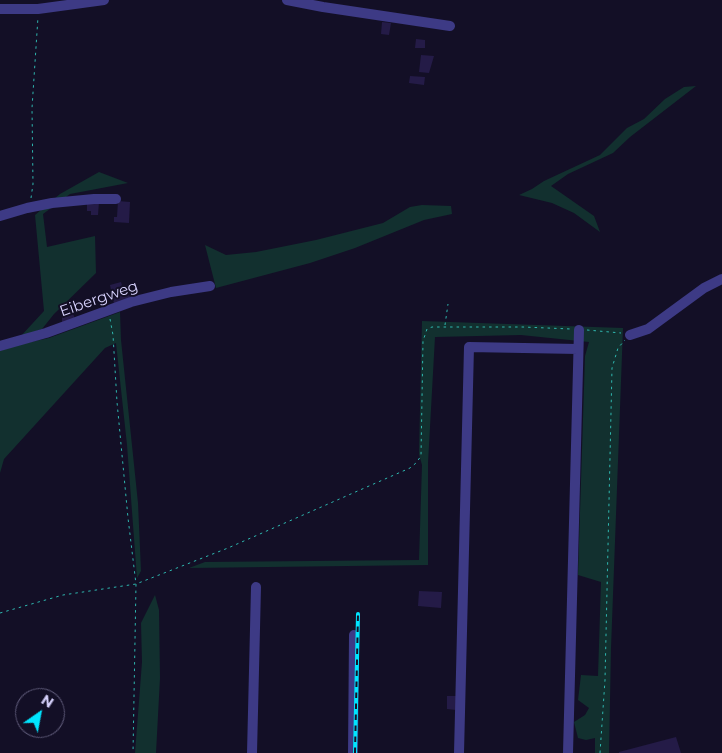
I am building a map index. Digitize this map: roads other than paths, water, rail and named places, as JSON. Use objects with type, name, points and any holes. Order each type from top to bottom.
[{"type":"street","points":[[0,9],[38,9],[104,0]]},
{"type":"street","points":[[287,0],[323,8],[450,26]]},
{"type":"street","points":[[0,216],[27,208],[78,200],[116,199]]},
{"type":"street","points":[[630,335],[648,329],[704,288],[722,278]]},
{"type":"street","name":"Eibergweg","points":[[0,346],[46,333],[131,302],[171,292],[210,286]]},
{"type":"street","points":[[568,753],[579,330]]},
{"type":"street","points":[[459,753],[469,347],[578,349]]},
{"type":"street","points":[[252,753],[256,587]]},
{"type":"street","points":[[354,635],[354,753]]},
{"type":"railway","points":[[355,753],[358,614]]}]
